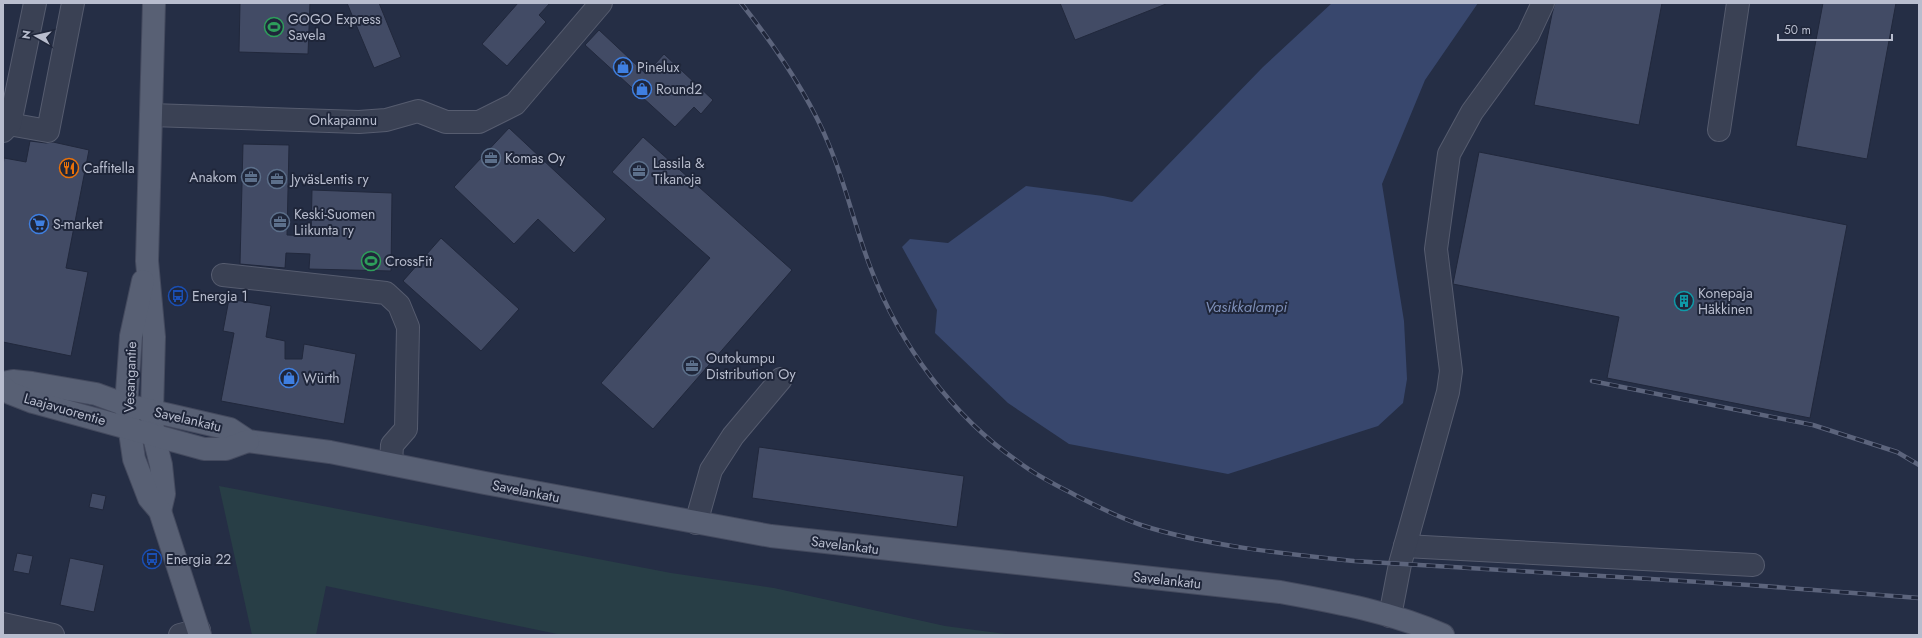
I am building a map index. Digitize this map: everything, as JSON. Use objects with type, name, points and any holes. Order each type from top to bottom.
[{"type":"main road","name":"Vesangantie","points":[[154,3],[147,261],[154,337],[152,411],[153,433],[161,465],[164,494],[160,511]]},
{"type":"main road","name":"Vesangantie","points":[[147,261],[131,336],[126,404],[134,459],[149,498],[160,511],[193,633]]},
{"type":"main road","name":"Laajavuorentie","points":[[3,384],[13,381],[32,383],[96,394],[126,404]]},
{"type":"main road","name":"Laajavuorentie","points":[[3,387],[10,393],[33,402],[153,433]]},
{"type":"main road","name":"Savelankatu","points":[[126,404],[230,429],[248,441],[330,452],[696,523],[771,536],[1280,592],[1353,606],[1423,626],[1443,635]]},
{"type":"main road","name":"Savelankatu","points":[[153,433],[204,448],[226,449],[248,441]]},
{"type":"street","points":[[35,3],[5,126],[48,131],[73,3]]},
{"type":"street","name":"Onkapannu","points":[[151,115],[359,122],[386,120],[418,111],[446,122],[479,122],[515,104],[601,3]]},
{"type":"street","points":[[1390,616],[1405,546],[1448,392],[1451,371],[1436,249],[1449,154],[1472,112],[1528,35],[1543,3]]},
{"type":"street","points":[[1719,130],[1738,3]]},
{"type":"street","points":[[223,275],[386,293],[399,305],[408,327],[406,429],[392,445],[391,464]]},
{"type":"street","points":[[696,523],[711,470],[733,436],[781,379]]},
{"type":"street","points":[[1405,546],[1753,565]]},
{"type":"street","points":[[3,624],[53,635]]},
{"type":"shaded area","points":[[219,486],[671,573],[774,588],[945,626],[1013,635],[562,635],[326,586],[316,635],[252,635]]},
{"type":"water","name":"Vasikkalampi","points":[[1332,3],[1478,3],[1425,80],[1382,184],[1404,321],[1407,379],[1403,403],[1378,426],[1228,474],[1069,444],[1008,403],[935,333],[937,310],[902,247],[910,239],[948,243],[1026,186],[1103,196],[1132,202],[1263,67]]},
{"type":"building","name":"GOGO Express Savela","points":[[240,3],[310,3],[308,54],[239,52]]},
{"type":"building","points":[[347,3],[379,3],[401,57],[374,68]]},
{"type":"building","points":[[518,3],[550,3],[539,15],[546,22],[507,66],[482,44]]},
{"type":"building","points":[[1060,3],[1166,3],[1166,4],[1075,40]]},
{"type":"building","points":[[1555,3],[1662,3],[1639,125],[1534,105]]},
{"type":"building","points":[[1823,3],[1896,3],[1867,159],[1796,146]]},
{"type":"building","points":[[599,30],[646,74],[664,54],[713,100],[701,114],[694,107],[675,127],[585,45]]},
{"type":"building","points":[[509,128],[606,219],[574,253],[538,219],[514,244],[454,187]]},
{"type":"building","points":[[643,137],[792,270],[653,429],[601,383],[710,258],[612,172]]},
{"type":"building","name":"S-market","points":[[30,141],[46,143],[53,142],[89,150],[66,268],[88,272],[71,356],[3,342],[4,158],[26,162]]},
{"type":"building","points":[[243,144],[289,145],[287,235],[311,236],[312,190],[392,193],[391,271],[309,269],[310,254],[286,253],[285,268],[240,264]]},
{"type":"building","name":"Konepaja Häkkinen","points":[[1479,152],[1847,225],[1810,418],[1607,378],[1619,317],[1453,284]]},
{"type":"building","points":[[441,238],[519,309],[481,351],[403,281]]},
{"type":"building","name":"Würth","points":[[229,299],[271,306],[266,337],[285,341],[285,359],[302,359],[304,344],[356,354],[344,424],[221,401],[234,333],[223,331]]},
{"type":"building","points":[[759,447],[964,476],[957,527],[752,498]]},
{"type":"building","points":[[92,493],[106,496],[103,510],[89,507]]},
{"type":"building","points":[[17,553],[33,556],[29,574],[13,571]]},
{"type":"building","points":[[70,558],[104,565],[94,612],[60,605]]},
{"type":"railway","points":[[741,3],[790,71],[821,126],[835,160],[871,269],[883,297],[897,325],[931,377],[972,424],[995,444],[1033,472],[1091,503],[1132,522],[1166,532],[1219,544],[1301,555],[1354,561],[1749,585],[1919,598]]},
{"type":"railway","points":[[1592,381],[1813,425],[1897,452],[1919,465]]},
{"type":"place","name":"GOGO Express Savela","points":[[274,27]]},
{"type":"place","name":"Pinelux","points":[[623,67]]},
{"type":"place","name":"Round2","points":[[642,89]]},
{"type":"place","name":"Komas Oy","points":[[491,158]]},
{"type":"place","name":"Caffitella","points":[[69,168]]},
{"type":"place","name":"Lassila & Tikanoja","points":[[639,171]]},
{"type":"place","name":"Anakom","points":[[251,177]]},
{"type":"place","name":"JyväsLentis ry","points":[[277,179]]},
{"type":"place","name":"Keski-Suomen Liikunta ry","points":[[280,222]]},
{"type":"place","name":"S-market","points":[[39,224]]},
{"type":"place","name":"CrossFit","points":[[371,261]]},
{"type":"place","name":"Energia 1","points":[[178,296]]},
{"type":"place","name":"Konepaja Häkkinen","points":[[1684,301]]},
{"type":"place","name":"Outokumpu Distribution Oy","points":[[692,366]]},
{"type":"place","name":"Würth","points":[[289,378]]},
{"type":"place","name":"Energia 22","points":[[152,559]]}]
